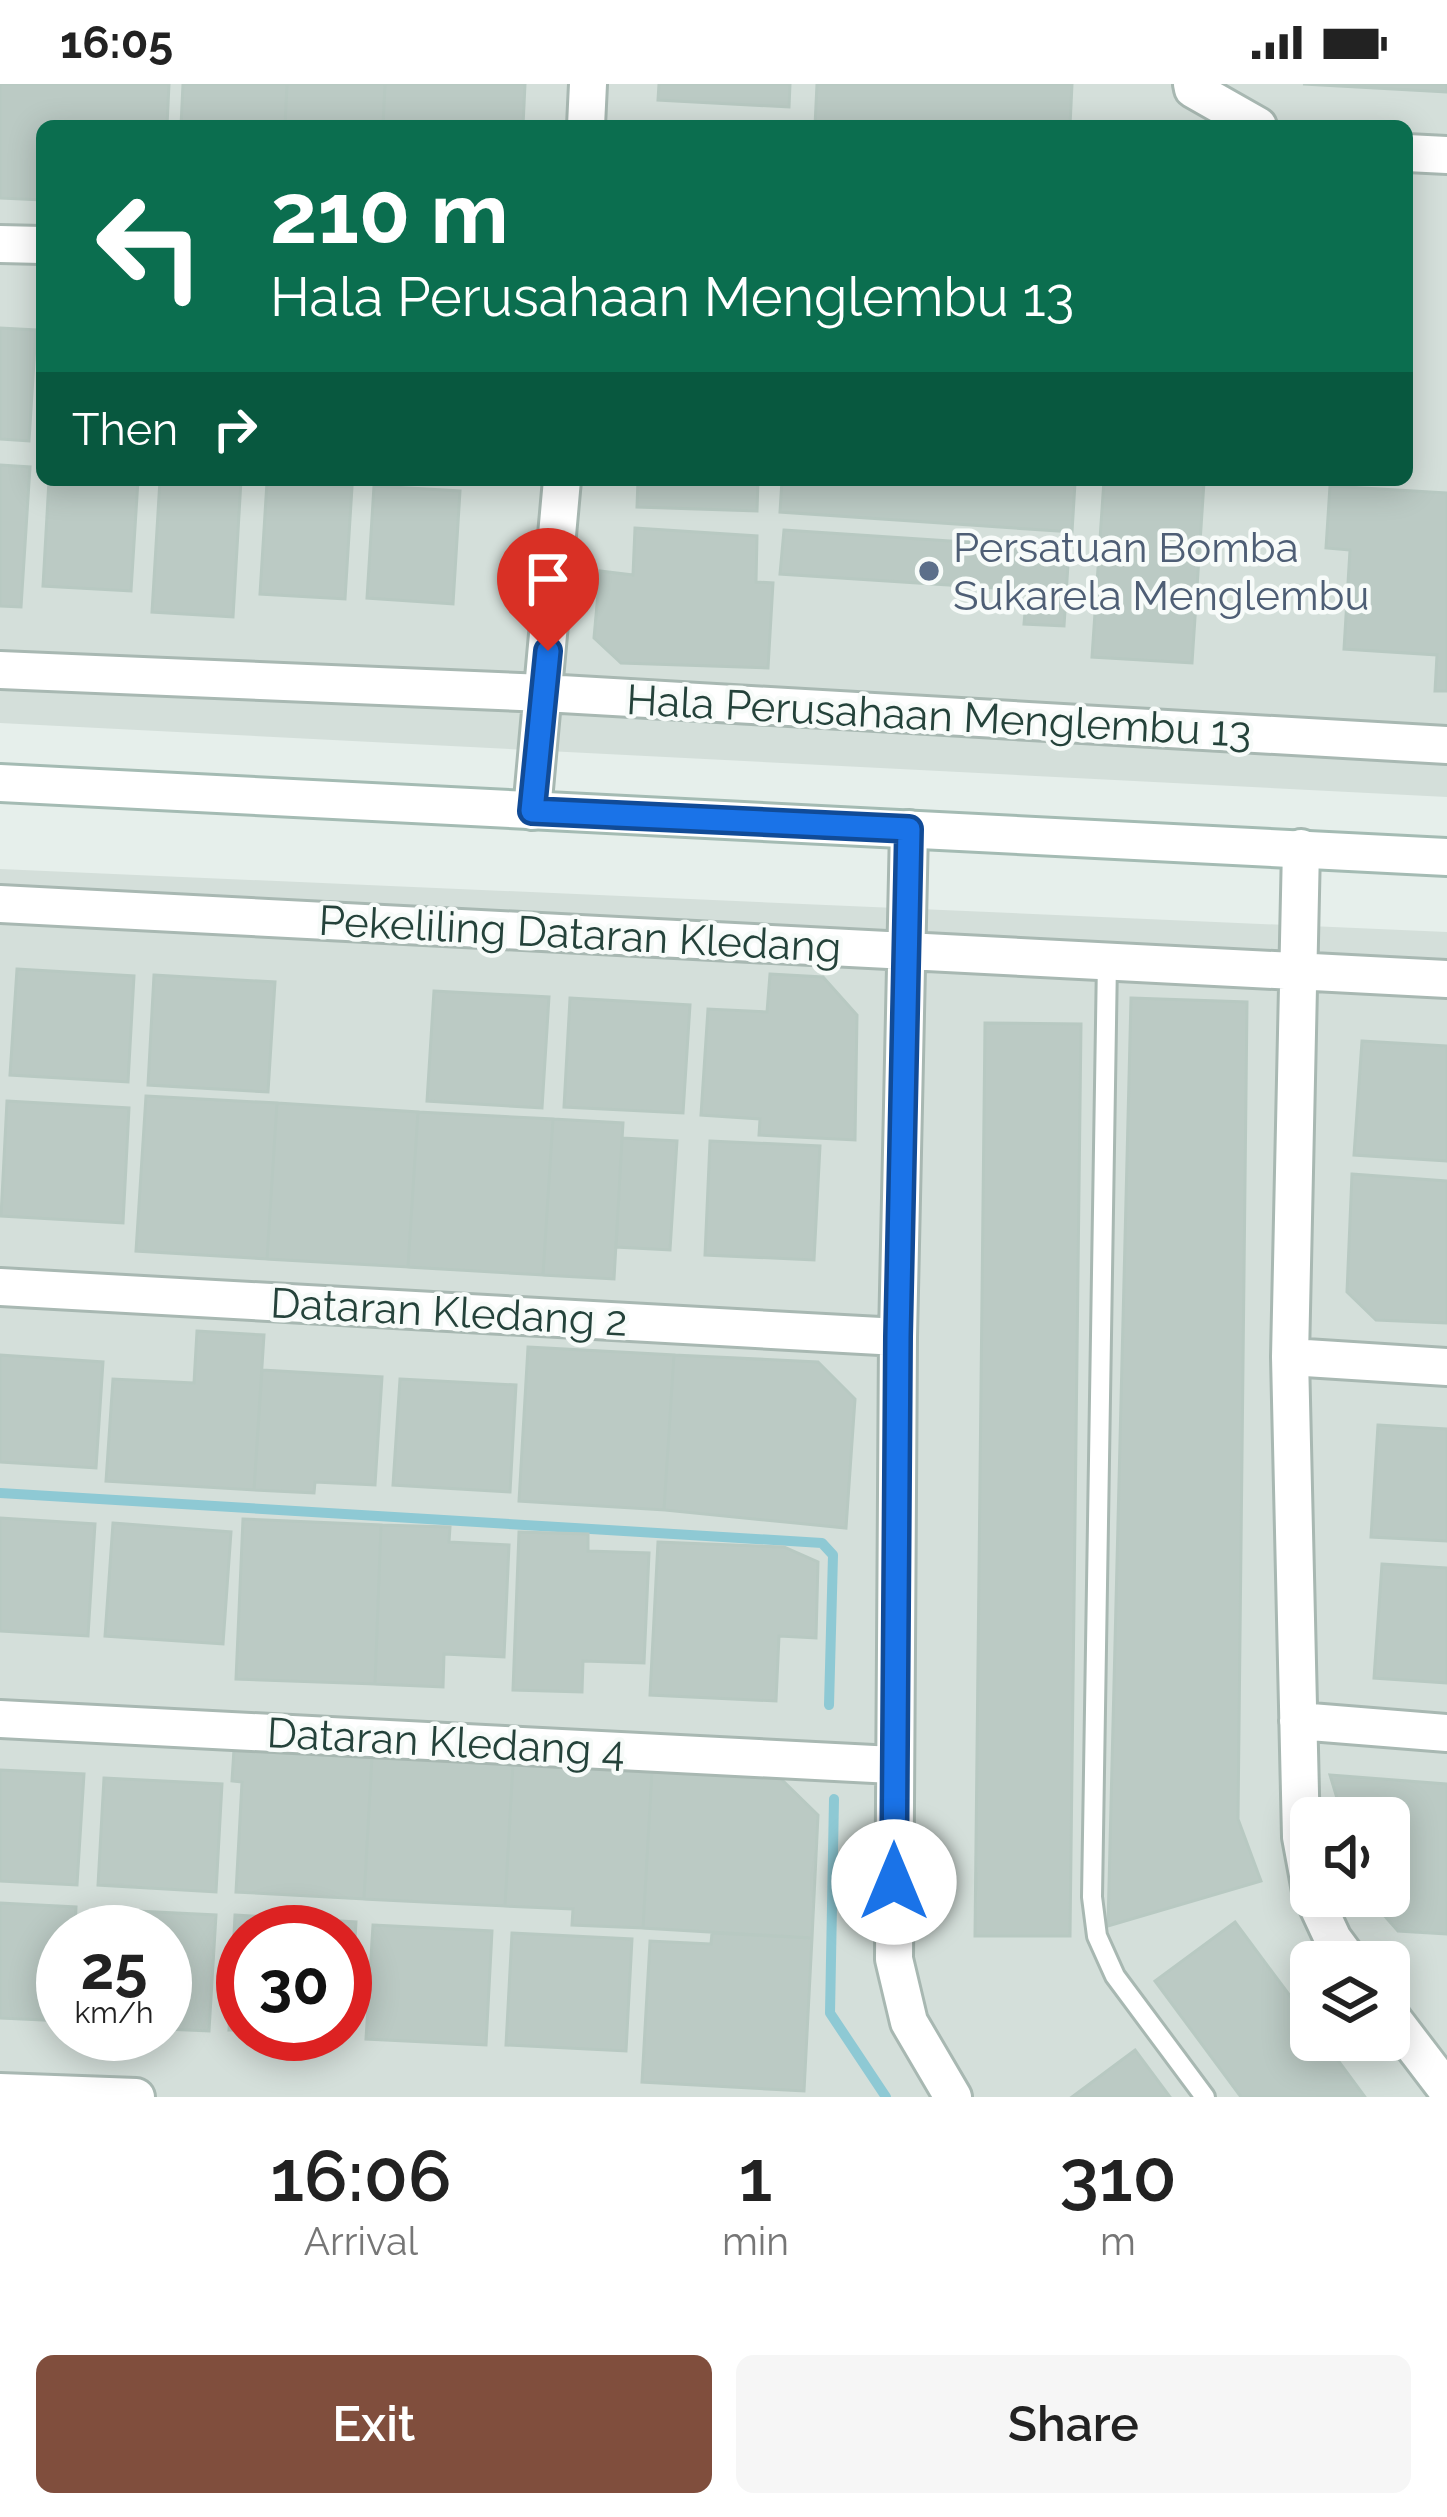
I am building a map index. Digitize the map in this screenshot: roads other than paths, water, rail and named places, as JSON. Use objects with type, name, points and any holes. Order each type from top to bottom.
[{"type":"street","points":[[586,120],[588,84]]},
{"type":"street","points":[[1192,84],[1193,89],[1247,120]]},
{"type":"street","points":[[1413,153],[1447,155]]},
{"type":"street","points":[[0,244],[36,245]]},
{"type":"street","points":[[532,811],[561,486]]},
{"type":"street","name":"Hala Perusahaan Menglembu 13","points":[[0,670],[544,693],[1447,746]]},
{"type":"street","points":[[0,783],[1447,857]]},
{"type":"street","points":[[909,829],[898,1337],[895,1959],[909,2022],[952,2097]]},
{"type":"street","points":[[1300,1797],[1290,1358],[1301,848]]},
{"type":"street","name":"Pekeliling Dataran Kledang","points":[[0,904],[1447,979]]},
{"type":"street","name":"Dataran Kledang 2","points":[[0,1287],[898,1337]]},
{"type":"street","points":[[1290,1358],[1447,1367]]},
{"type":"street","name":"Dataran Kledang 4","points":[[0,1718],[893,1765]]},
{"type":"street","points":[[1298,1721],[1447,1733]]},
{"type":"street","points":[[1410,2042],[1447,2090]]},
{"type":"street","points":[[0,2092],[136,2097]]},
{"type":"lane","points":[[1107,961],[1092,1897],[1097,1936],[1115,1976],[1205,2097]]},
{"type":"waterway","points":[[0,1493],[822,1543],[833,1555],[829,1705]]},
{"type":"waterway","points":[[834,1799],[830,2013],[886,2097]]},
{"type":"place","name":"Persatuan Bomba Sukarela Menglembu","points":[[929,571]]}]
